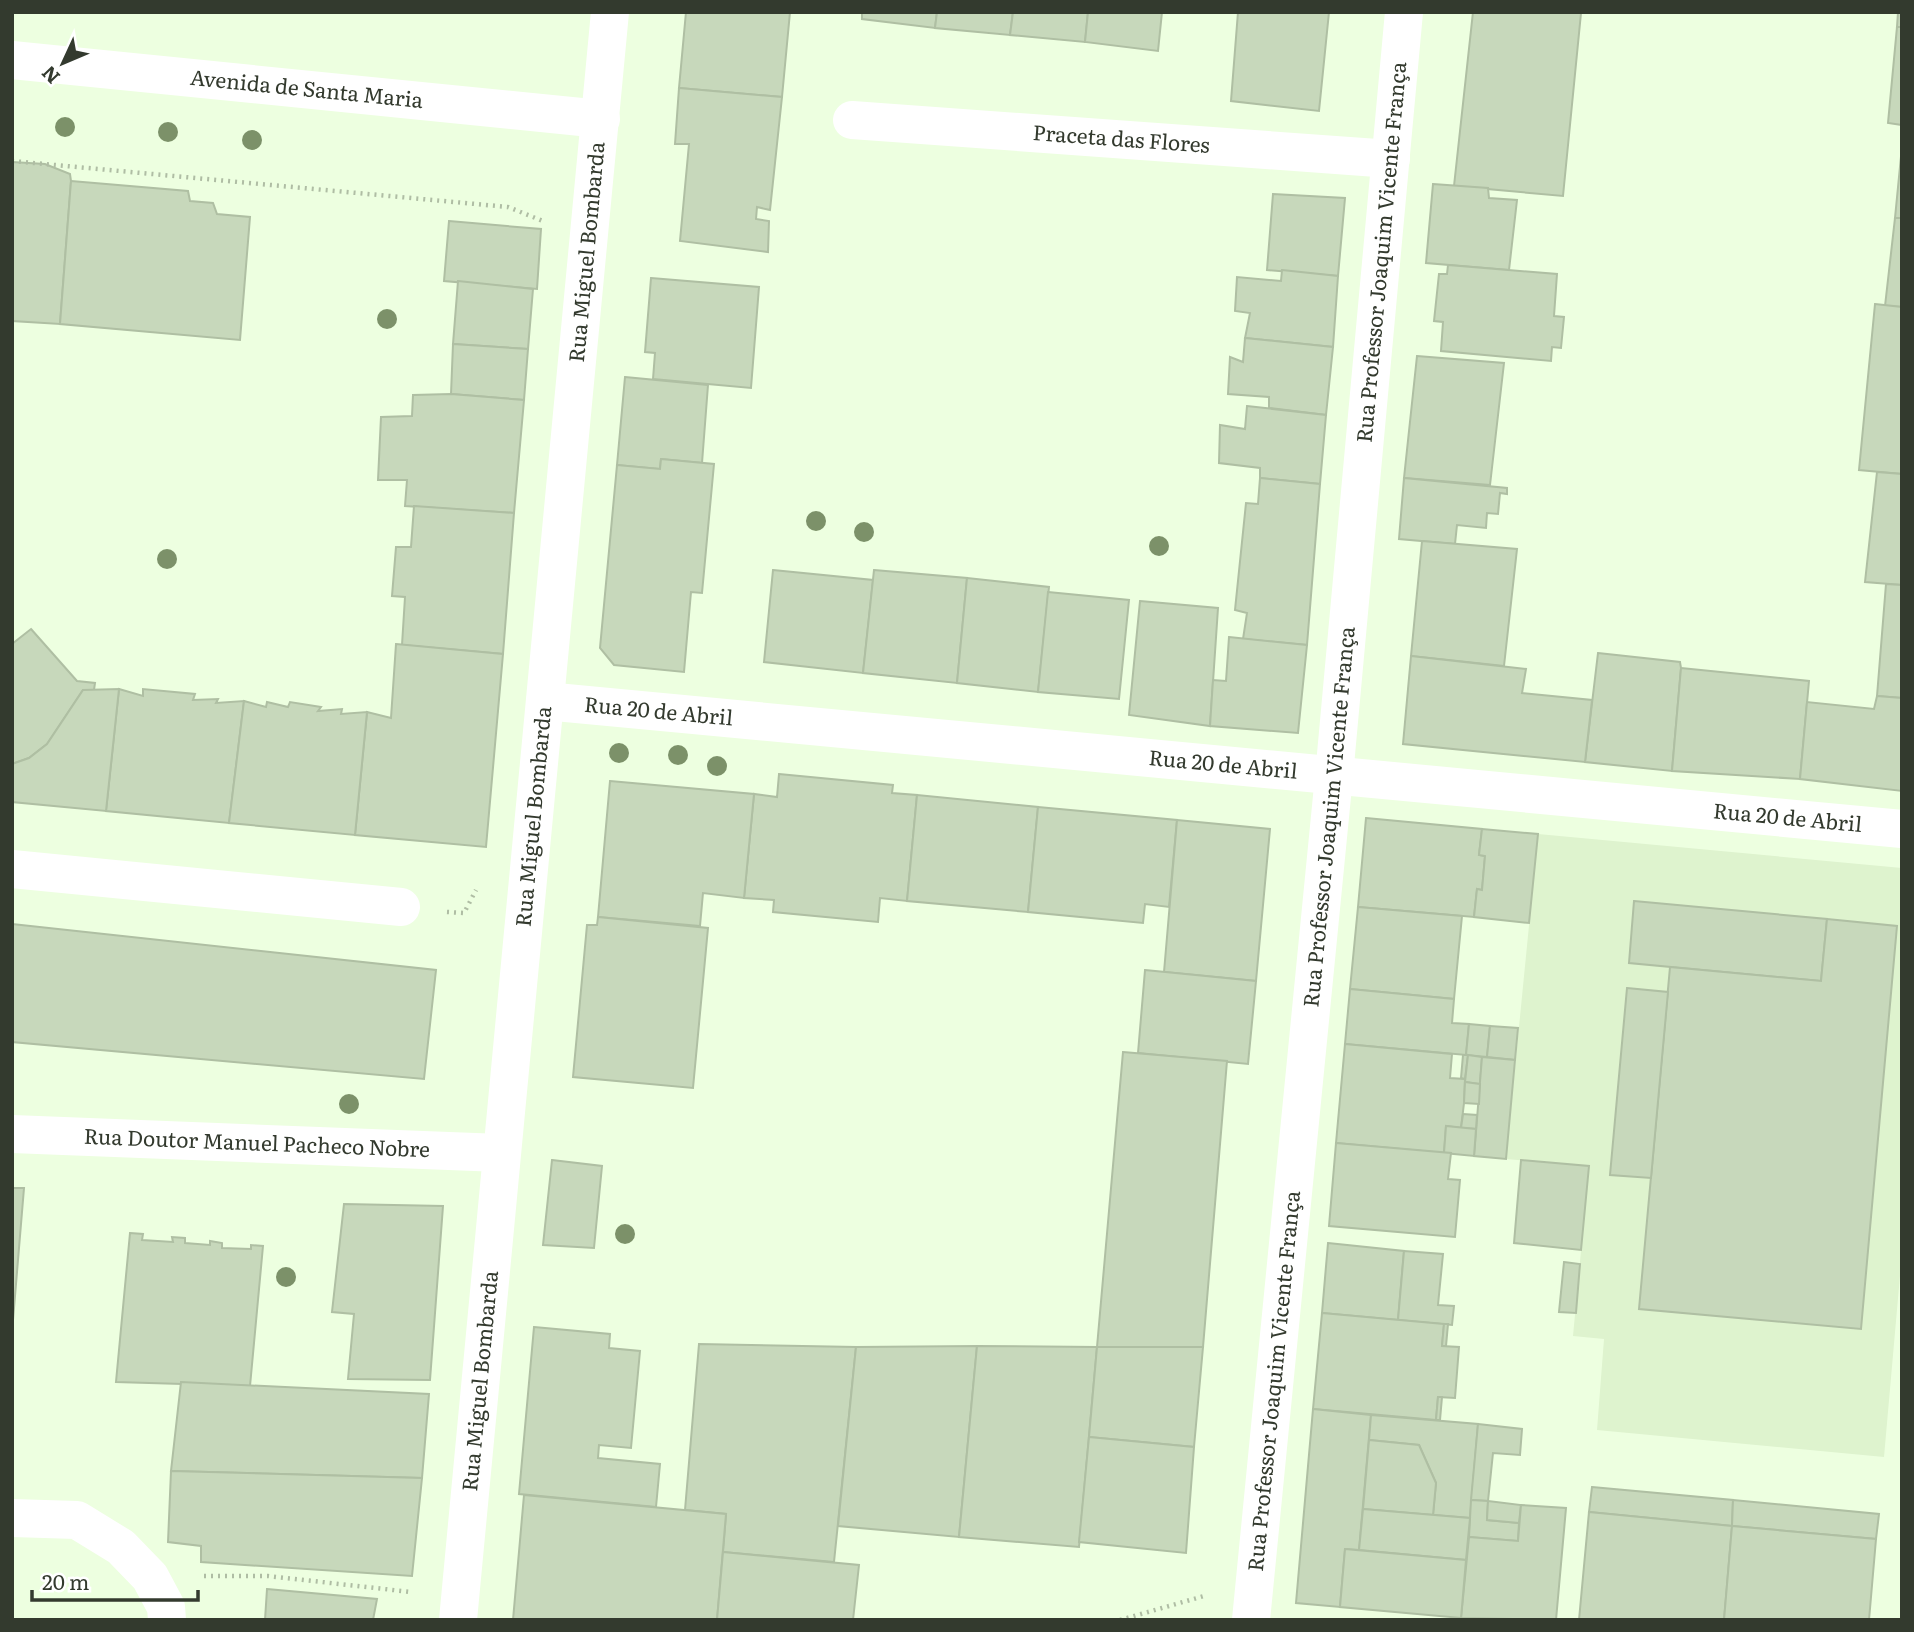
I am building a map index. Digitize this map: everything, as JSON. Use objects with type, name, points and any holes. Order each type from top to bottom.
[{"type":"street","name":"Rua Miguel Bombarda","points":[[460,1609],[610,12]]},
{"type":"street","name":"Rua Professor Joaquim Vicente França","points":[[1251,1620],[1334,776],[1404,12]]},
{"type":"street","name":"Avenida de Santa Maria","points":[[12,60],[601,119]]},
{"type":"street","name":"Praceta das Flores","points":[[852,120],[1391,159]]},
{"type":"street","name":"Rua 20 de Abril","points":[[545,701],[1902,830]]},
{"type":"street","points":[[12,869],[401,907]]},
{"type":"street","name":"Rua Doutor Manuel Pacheco Nobre","points":[[12,1134],[501,1153]]},
{"type":"street","points":[[12,1518],[77,1520],[121,1547],[150,1577],[166,1606],[167,1620]]},
{"type":"path","points":[[12,161],[508,207],[589,241]]},
{"type":"path","points":[[150,1577],[268,1576],[460,1609]]},
{"type":"path","points":[[1120,1620],[1254,1582]]},
{"type":"shaded area","points":[[1538,834],[1902,868],[1902,1253],[1884,1457],[1597,1430],[1604,1339],[1573,1336],[1589,1166],[1506,1159]]},
{"type":"building","points":[[686,12],[790,12],[782,97],[679,88]]},
{"type":"building","points":[[862,12],[937,12],[935,28],[862,19]]},
{"type":"building","points":[[937,12],[1013,12],[1010,35],[935,28]]},
{"type":"building","points":[[1013,12],[1088,12],[1085,42],[1010,35]]},
{"type":"building","points":[[1088,12],[1162,12],[1158,51],[1085,42]]},
{"type":"building","points":[[1238,12],[1329,12],[1319,111],[1231,101]]},
{"type":"building","points":[[1473,12],[1581,13],[1563,196],[1454,186]]},
{"type":"building","points":[[1898,12],[1902,12],[1902,27],[1897,27]]},
{"type":"building","points":[[1897,27],[1902,27],[1902,125],[1888,123]]},
{"type":"building","points":[[679,88],[782,97],[770,210],[757,207],[756,219],[769,221],[768,252],[680,241],[689,144],[675,144]]},
{"type":"building","points":[[1902,146],[1902,218],[1895,218]]},
{"type":"building","points":[[12,162],[45,164],[70,174],[60,324],[12,321]]},
{"type":"building","points":[[71,181],[188,191],[190,201],[213,203],[217,214],[250,217],[240,340],[60,324]]},
{"type":"building","points":[[1433,184],[1488,188],[1489,198],[1517,200],[1509,270],[1426,263]]},
{"type":"building","points":[[1273,194],[1345,198],[1338,276],[1267,270]]},
{"type":"building","points":[[1895,218],[1902,218],[1902,307],[1885,306]]},
{"type":"building","points":[[449,221],[541,229],[537,289],[444,281]]},
{"type":"building","points":[[1448,265],[1557,274],[1554,316],[1564,317],[1561,348],[1552,347],[1551,361],[1441,351],[1443,322],[1434,321],[1439,274],[1447,274]]},
{"type":"building","points":[[1282,270],[1338,276],[1333,347],[1245,338],[1250,313],[1235,311],[1237,277],[1281,281]]},
{"type":"building","points":[[651,278],[759,287],[751,388],[653,379],[655,353],[645,352]]},
{"type":"building","points":[[458,281],[533,289],[528,349],[453,344]]},
{"type":"building","points":[[1875,304],[1902,307],[1902,474],[1859,470]]},
{"type":"building","points":[[1245,338],[1333,347],[1326,415],[1269,408],[1269,397],[1228,394],[1230,357],[1243,362]]},
{"type":"building","points":[[453,344],[528,349],[524,400],[451,394]]},
{"type":"building","points":[[1417,356],[1504,363],[1490,485],[1404,478]]},
{"type":"building","points":[[625,377],[708,385],[702,463],[661,459],[660,469],[617,465]]},
{"type":"building","points":[[451,394],[524,400],[514,513],[405,506],[407,480],[378,480],[381,417],[412,416],[413,395]]},
{"type":"building","points":[[1247,406],[1326,415],[1320,484],[1260,478],[1260,468],[1219,463],[1220,425],[1245,429]]},
{"type":"building","points":[[661,459],[714,464],[702,593],[691,592],[684,672],[614,665],[600,648],[617,465],[660,469]]},
{"type":"building","points":[[1877,472],[1902,474],[1902,585],[1865,582]]},
{"type":"building","points":[[1260,478],[1320,484],[1307,645],[1243,639],[1247,613],[1235,610],[1246,503],[1258,504]]},
{"type":"building","points":[[1404,478],[1507,488],[1507,494],[1500,493],[1498,514],[1487,513],[1486,528],[1457,525],[1455,544],[1399,539]]},
{"type":"building","points":[[414,506],[514,513],[503,654],[402,645],[405,597],[392,596],[396,547],[411,547]]},
{"type":"building","points":[[1422,541],[1517,549],[1504,666],[1411,656]]},
{"type":"building","points":[[773,570],[873,580],[863,673],[764,662]]},
{"type":"building","points":[[874,570],[967,578],[957,683],[863,673]]},
{"type":"building","points":[[967,578],[1049,587],[1038,692],[957,683]]},
{"type":"building","points":[[1886,584],[1902,585],[1902,698],[1877,696]]},
{"type":"building","points":[[1048,592],[1129,600],[1119,699],[1038,692]]},
{"type":"building","points":[[1140,601],[1218,608],[1210,726],[1129,715]]},
{"type":"building","points":[[31,629],[77,681],[95,683],[94,690],[83,690],[47,744],[29,758],[12,764],[12,644]]},
{"type":"building","points":[[1229,637],[1307,645],[1298,733],[1210,726],[1213,680],[1226,681]]},
{"type":"building","points":[[396,644],[503,654],[486,847],[355,835],[367,712],[391,718]]},
{"type":"building","points":[[1598,653],[1680,662],[1672,771],[1585,762]]},
{"type":"building","points":[[1411,656],[1526,669],[1522,693],[1592,700],[1585,762],[1403,744]]},
{"type":"building","points":[[1681,668],[1809,681],[1800,779],[1672,771]]},
{"type":"building","points":[[119,689],[143,696],[143,689],[195,694],[193,700],[218,699],[216,703],[244,701],[229,823],[106,811]]},
{"type":"building","points":[[119,689],[106,811],[12,802],[12,764],[29,758],[47,744],[83,690]]},
{"type":"building","points":[[1877,696],[1902,698],[1902,791],[1800,779],[1807,702],[1874,709]]},
{"type":"building","points":[[244,701],[266,707],[267,702],[288,707],[290,702],[321,707],[318,711],[342,709],[341,714],[367,712],[355,835],[229,823]]},
{"type":"building","points":[[779,774],[893,785],[892,793],[917,795],[907,901],[880,898],[878,922],[773,912],[774,900],[744,898],[754,794],[777,797]]},
{"type":"building","points":[[610,781],[754,794],[744,898],[703,893],[700,926],[598,917]]},
{"type":"building","points":[[917,795],[1038,807],[1028,912],[907,901]]},
{"type":"building","points":[[1038,807],[1177,820],[1169,907],[1145,904],[1143,923],[1028,912]]},
{"type":"building","points":[[1366,818],[1482,829],[1479,855],[1485,856],[1482,890],[1477,889],[1474,917],[1358,907]]},
{"type":"building","points":[[1177,820],[1270,829],[1256,981],[1164,972]]},
{"type":"building","points":[[1482,829],[1538,834],[1529,923],[1474,917],[1477,889],[1482,890],[1485,856],[1479,855]]},
{"type":"building","points":[[1634,901],[1827,919],[1821,981],[1629,963]]},
{"type":"building","points":[[1358,907],[1462,916],[1454,999],[1350,989]]},
{"type":"building","points":[[598,917],[708,928],[693,1088],[573,1077],[587,925],[597,925]]},
{"type":"building","points":[[1827,919],[1897,926],[1861,1329],[1639,1309],[1670,967],[1821,981]]},
{"type":"building","points":[[12,924],[436,970],[424,1079],[12,1042]]},
{"type":"building","points":[[1145,970],[1256,981],[1248,1064],[1138,1053]]},
{"type":"building","points":[[1627,988],[1668,992],[1651,1178],[1610,1175]]},
{"type":"building","points":[[1350,989],[1454,999],[1452,1023],[1469,1024],[1466,1055],[1345,1044]]},
{"type":"building","points":[[1469,1024],[1490,1026],[1487,1057],[1466,1055]]},
{"type":"building","points":[[1490,1026],[1518,1028],[1515,1060],[1487,1057]]},
{"type":"building","points":[[1345,1044],[1452,1054],[1450,1078],[1465,1079],[1464,1103],[1461,1128],[1446,1126],[1444,1153],[1336,1143]]},
{"type":"building","points":[[1123,1052],[1227,1061],[1203,1347],[1097,1347]]},
{"type":"building","points":[[1463,1055],[1468,1055],[1465,1079],[1461,1078]]},
{"type":"building","points":[[1468,1055],[1482,1057],[1480,1084],[1465,1082]]},
{"type":"building","points":[[1482,1057],[1515,1060],[1506,1159],[1474,1156]]},
{"type":"building","points":[[1465,1082],[1480,1084],[1479,1104],[1464,1103]]},
{"type":"building","points":[[1463,1114],[1477,1115],[1476,1129],[1461,1128]]},
{"type":"building","points":[[1446,1126],[1476,1129],[1474,1156],[1444,1153]]},
{"type":"building","points":[[1336,1143],[1451,1153],[1448,1179],[1460,1180],[1455,1237],[1329,1226]]},
{"type":"building","points":[[552,1160],[602,1166],[594,1248],[543,1245]]},
{"type":"building","points":[[1521,1160],[1589,1166],[1581,1250],[1514,1243]]},
{"type":"building","points":[[12,1188],[24,1188],[12,1332]]},
{"type":"building","points":[[344,1204],[443,1206],[430,1380],[348,1379],[354,1314],[332,1312]]},
{"type":"building","points":[[130,1233],[143,1234],[142,1240],[173,1242],[172,1237],[185,1238],[185,1243],[210,1245],[210,1241],[222,1243],[222,1248],[251,1249],[251,1245],[263,1246],[250,1386],[116,1382]]},
{"type":"building","points":[[1328,1243],[1404,1251],[1398,1320],[1322,1313]]},
{"type":"building","points":[[1404,1251],[1443,1254],[1438,1305],[1454,1306],[1452,1325],[1398,1320]]},
{"type":"building","points":[[1564,1262],[1580,1264],[1576,1313],[1559,1312]]},
{"type":"building","points":[[1322,1313],[1444,1324],[1442,1346],[1459,1347],[1455,1398],[1438,1397],[1436,1420],[1313,1409]]},
{"type":"building","points":[[1444,1324],[1448,1324],[1446,1346],[1442,1346]]},
{"type":"building","points":[[534,1327],[610,1334],[609,1348],[640,1351],[631,1448],[599,1445],[598,1458],[660,1464],[656,1507],[519,1494]]},
{"type":"building","points":[[699,1344],[856,1347],[834,1562],[723,1552],[726,1514],[685,1510]]},
{"type":"building","points":[[977,1346],[959,1537],[838,1526],[856,1347]]},
{"type":"building","points":[[977,1346],[1097,1347],[1079,1547],[959,1537]]},
{"type":"building","points":[[1097,1347],[1203,1347],[1194,1447],[1089,1437]]},
{"type":"building","points":[[181,1382],[429,1394],[422,1478],[171,1471]]},
{"type":"building","points":[[1438,1397],[1442,1397],[1440,1420],[1436,1420]]},
{"type":"building","points":[[1313,1409],[1371,1415],[1359,1550],[1345,1549],[1340,1607],[1296,1603]]},
{"type":"building","points":[[1371,1415],[1478,1424],[1470,1518],[1433,1515],[1436,1483],[1419,1445],[1369,1440]]},
{"type":"building","points":[[1478,1424],[1522,1429],[1520,1455],[1493,1453],[1488,1501],[1471,1500]]},
{"type":"building","points":[[1089,1437],[1194,1447],[1186,1553],[1079,1542]]},
{"type":"building","points":[[1369,1440],[1419,1445],[1436,1483],[1433,1515],[1363,1509]]},
{"type":"building","points":[[171,1471],[422,1478],[412,1576],[201,1562],[201,1546],[168,1542]]},
{"type":"building","points":[[1592,1487],[1733,1500],[1732,1526],[1589,1512]]},
{"type":"building","points":[[524,1495],[726,1514],[717,1620],[513,1620]]},
{"type":"building","points":[[1471,1500],[1488,1501],[1487,1520],[1519,1523],[1518,1541],[1469,1537]]},
{"type":"building","points":[[1733,1500],[1879,1514],[1876,1539],[1732,1526]]},
{"type":"building","points":[[1488,1501],[1521,1505],[1519,1523],[1487,1520]]},
{"type":"building","points":[[1521,1505],[1566,1508],[1556,1620],[1461,1618],[1469,1537],[1518,1541]]},
{"type":"building","points":[[1363,1509],[1470,1518],[1466,1560],[1359,1550]]},
{"type":"building","points":[[1589,1512],[1732,1526],[1724,1620],[1579,1620]]},
{"type":"building","points":[[1732,1526],[1876,1539],[1869,1620],[1724,1620]]},
{"type":"building","points":[[1345,1549],[1466,1560],[1461,1618],[1340,1607]]},
{"type":"building","points":[[723,1552],[859,1565],[853,1620],[717,1620]]},
{"type":"building","points":[[267,1589],[377,1599],[373,1620],[265,1620]]}]
